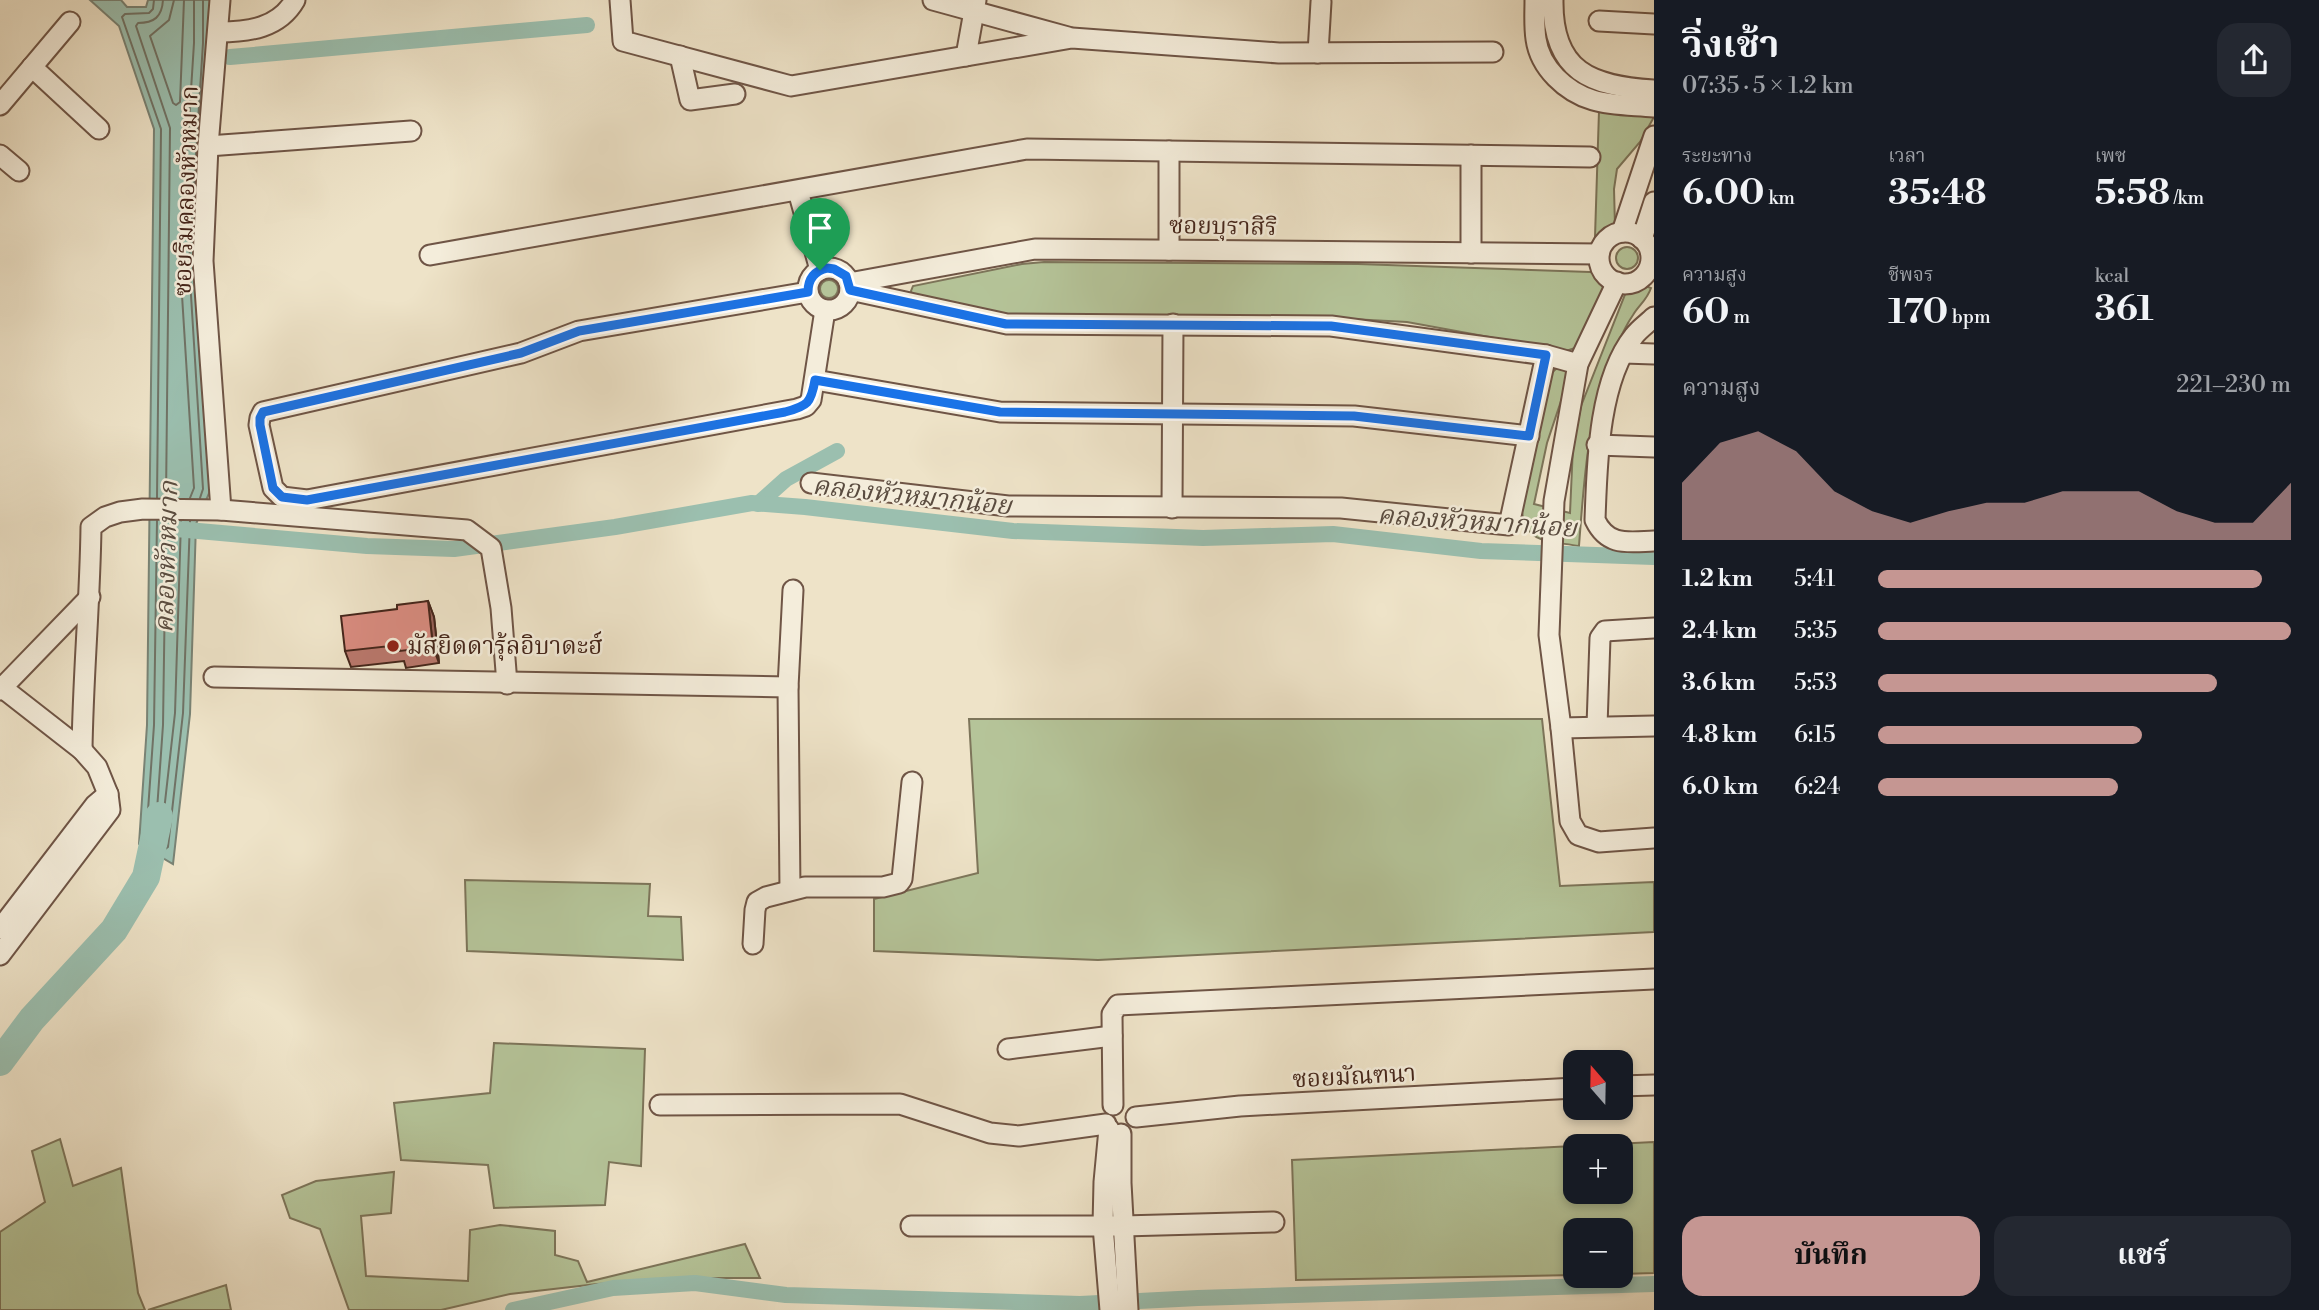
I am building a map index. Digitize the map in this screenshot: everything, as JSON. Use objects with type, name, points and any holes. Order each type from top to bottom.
[{"type":"street","name":"ซอยริมคลองหัวหมาก","points":[[216,510],[203,261],[208,146],[220,0]]},
{"type":"street","points":[[219,32],[240,32],[279,20],[289,11],[295,0]]},
{"type":"street","points":[[620,0],[624,41],[791,86],[1072,38],[1279,53],[1493,52]]},
{"type":"street","points":[[933,0],[975,5],[1072,38]]},
{"type":"street","points":[[1535,0],[1536,39],[1541,58],[1555,77],[1574,92],[1595,101],[1654,107]]},
{"type":"street","points":[[1552,0],[1556,41],[1568,60],[1587,76],[1618,88],[1654,90]]},
{"type":"street","points":[[1318,53],[1321,2]]},
{"type":"street","points":[[966,56],[975,5]]},
{"type":"street","points":[[1599,21],[1654,24]]},
{"type":"street","points":[[0,105],[70,22]]},
{"type":"street","points":[[680,56],[690,100],[735,94]]},
{"type":"street","points":[[32,67],[99,129]]},
{"type":"street","points":[[208,146],[411,131]]},
{"type":"street","points":[[1622,232],[1654,136]]},
{"type":"street","points":[[430,256],[1027,149],[1590,157]]},
{"type":"street","points":[[1169,151],[1169,250]]},
{"type":"street","points":[[0,155],[19,171]]},
{"type":"street","points":[[1471,155],[1471,253]]},
{"type":"street","points":[[798,191],[820,270]]},
{"type":"street","points":[[1642,239],[1654,201]]},
{"type":"street","points":[[1622,232],[1642,239],[1650,250],[1649,279],[1630,284],[1617,282],[1606,276],[1602,270],[1599,254],[1607,240],[1622,232]]},
{"type":"street","name":"ซอยบุราสิริ","points":[[825,310],[832,310],[844,303],[849,287],[1035,249],[1599,254]]},
{"type":"street","points":[[808,292],[579,331],[521,353],[263,412],[260,425],[273,488],[282,497],[307,500],[785,412],[806,405],[811,400],[825,310],[813,304],[808,292],[810,279],[820,270],[827,268],[841,272],[849,287],[1006,324],[1331,326],[1546,355],[1578,365]]},
{"type":"street","points":[[1617,282],[1578,365],[1570,404],[1554,501],[1549,635],[1570,821],[1578,835],[1599,842],[1654,838]]},
{"type":"street","points":[[1654,317],[1634,335],[1612,378],[1597,445],[1595,520],[1601,531],[1612,540],[1654,541]]},
{"type":"street","points":[[1172,508],[1173,324]]},
{"type":"street","points":[[1624,353],[1654,355]]},
{"type":"street","points":[[811,483],[1008,506],[1341,508],[1509,525],[1546,355]]},
{"type":"street","points":[[815,380],[1000,412],[1354,416],[1529,436]]},
{"type":"street","points":[[1597,445],[1654,447]]},
{"type":"street","points":[[82,750],[91,527],[105,517],[120,512],[143,509],[216,510],[467,530],[491,548],[501,608],[507,684]]},
{"type":"street","points":[[790,890],[788,687],[793,590]]},
{"type":"street","points":[[0,955],[110,810],[108,794],[97,767],[82,750],[1,688],[90,597]]},
{"type":"street","points":[[1597,726],[1600,638],[1605,631],[1654,628]]},
{"type":"street","points":[[214,677],[788,687]]},
{"type":"street","points":[[1561,727],[1654,726]]},
{"type":"street","points":[[753,944],[755,909],[757,902],[766,897],[805,887],[883,887],[899,883],[902,879],[912,782]]},
{"type":"street","points":[[0,929],[95,805],[108,794]]},
{"type":"street","points":[[1122,1309],[1113,1226],[1112,1129],[1105,1115],[1113,1105],[1112,1014],[1118,1005],[1654,979]]},
{"type":"street","points":[[1008,1049],[1112,1036]]},
{"type":"street","points":[[1633,1086],[1654,1085]]},
{"type":"street","name":"ซอยมัณฑนา","points":[[1136,1117],[1240,1107],[1563,1089]]},
{"type":"street","points":[[660,1105],[900,1104],[990,1133],[1018,1136],[1133,1127],[1136,1117],[1127,1105],[1113,1105]]},
{"type":"street","points":[[911,1226],[1113,1226],[1274,1222]]},
{"type":"shaded area","points":[[1599,111],[1654,117],[1640,142],[1617,169],[1614,189],[1615,226],[1605,236],[1595,237]]},
{"type":"shaded area","points":[[1627,247],[1635,250],[1638,258],[1635,266],[1627,269],[1619,266],[1616,258],[1619,250]]},
{"type":"shaded area","points":[[1044,262],[1358,264],[1590,272],[1598,274],[1605,286],[1575,348],[1566,351],[1407,322],[1332,318],[1014,316],[913,297],[911,291],[913,286]]},
{"type":"shaded area","points":[[825,280],[833,280],[838,289],[836,296],[825,298],[820,293],[820,285]]},
{"type":"shaded area","points":[[1643,285],[1651,288],[1630,319],[1615,349],[1593,421],[1579,546],[1542,540],[1529,531],[1522,512],[1546,378],[1557,368],[1567,371],[1566,386],[1547,443],[1534,504],[1570,513],[1573,446],[1581,406],[1628,287]]},
{"type":"shaded area","points":[[969,719],[1542,719],[1560,886],[1654,882],[1654,932],[1098,960],[874,951],[874,899],[978,873]]},
{"type":"shaded area","points":[[465,880],[650,884],[648,916],[681,917],[683,960],[467,951]]},
{"type":"shaded area","points":[[494,1043],[645,1049],[641,1166],[609,1162],[605,1205],[494,1208],[488,1165],[401,1160],[394,1103],[490,1093]]},
{"type":"shaded area","points":[[60,1139],[73,1186],[121,1168],[138,1293],[145,1310],[0,1310],[0,1232],[45,1202],[32,1151]]},
{"type":"shaded area","points":[[1654,1142],[1654,1273],[1633,1274],[1633,1218],[1563,1218],[1563,1275],[1296,1280],[1292,1160],[1563,1147],[1563,1204],[1633,1204],[1633,1143]]},
{"type":"shaded area","points":[[394,1172],[391,1213],[361,1216],[366,1276],[468,1281],[470,1230],[500,1225],[555,1231],[555,1255],[578,1261],[587,1282],[745,1244],[760,1278],[597,1284],[510,1294],[441,1310],[349,1310],[320,1229],[290,1218],[282,1195],[316,1181]]},
{"type":"shaded area","points":[[226,1285],[231,1310],[148,1310]]},
{"type":"water","points":[[90,0],[121,0],[127,7],[146,7],[148,0],[210,0],[210,491],[196,524],[190,714],[173,864],[139,844],[147,725],[154,129],[119,26]]},
{"type":"building","points":[[428,601],[433,647],[400,651],[399,645],[345,651],[341,616],[397,609],[397,605]]},
{"type":"waterway","points":[[230,57],[587,25]]},
{"type":"waterway","points":[[758,504],[786,479],[837,451]]},
{"type":"waterway","name":"คลองหัวหมากน้อย","points":[[176,529],[367,546],[454,549],[615,527],[752,503],[1013,531],[1203,538],[1333,534],[1481,551],[1654,557]]},
{"type":"waterway","name":"คลองหัวหมาก","points":[[0,1062],[32,1019],[114,930],[146,877],[159,816]]},
{"type":"waterway","points":[[513,1310],[613,1288],[695,1283],[786,1295],[1080,1304],[1654,1284]]},
{"type":"place","name":"มัสยิดดารุ้ลอิบาดะฮ์","points":[[393,646]]},
{"type":"route","points":[[827,268],[841,272],[846,276],[850,290],[1006,324],[1331,326],[1546,355],[1529,436],[1354,416],[1000,412],[815,380],[811,400],[806,405],[785,412],[307,500],[282,497],[273,488],[260,425],[263,412],[521,353],[579,331],[808,292],[810,279],[820,270],[827,268]]}]
